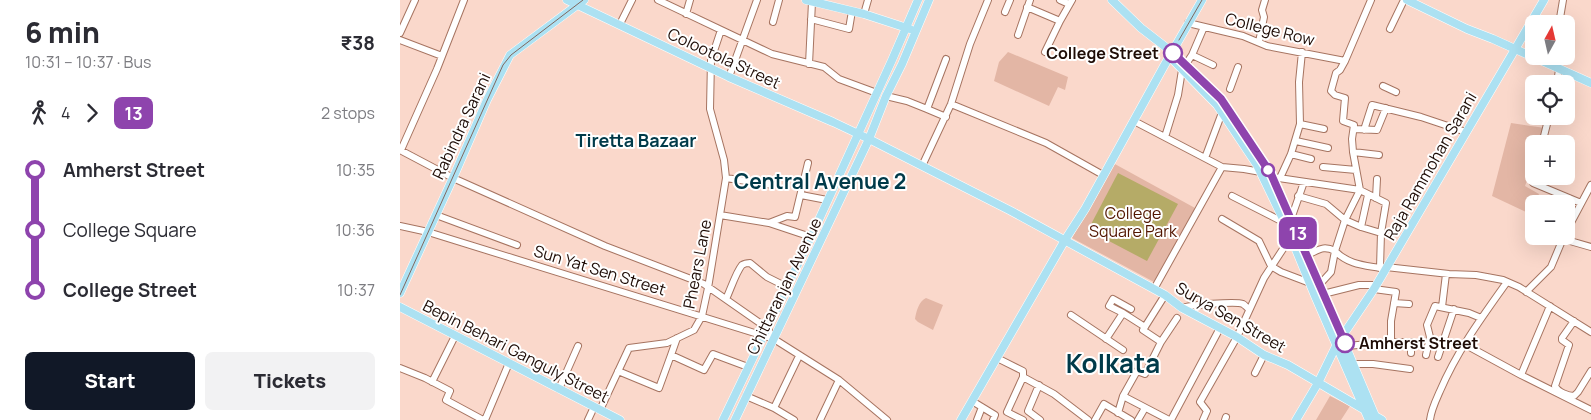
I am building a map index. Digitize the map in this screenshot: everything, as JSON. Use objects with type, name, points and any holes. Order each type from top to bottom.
[{"type":"main road","name":"Colootola Street","points":[[568,0],[582,3],[588,11],[620,24],[729,77],[858,134],[922,166]]},
{"type":"main road","points":[[723,420],[811,237],[918,0]]},
{"type":"main road","name":"Chittaranjan Avenue","points":[[735,420],[870,140],[886,96],[929,0]]},
{"type":"main road","points":[[1105,0],[1170,54]]},
{"type":"main road","points":[[1112,0],[1224,108],[1276,178],[1291,235],[1315,296],[1366,412]]},
{"type":"main road","points":[[960,420],[1085,209],[1170,54],[1202,0]]},
{"type":"main road","points":[[1407,0],[1420,2],[1467,29],[1525,52]]},
{"type":"main road","name":"Raja Rammohan Sarani","points":[[1296,420],[1318,383],[1336,344],[1375,287],[1384,268],[1544,0]]},
{"type":"main road","points":[[809,1],[827,2],[916,31]]},
{"type":"main road","name":"Rabindra Sarani","points":[[400,293],[487,100],[510,55],[582,3]]},
{"type":"main road","points":[[1555,65],[1559,69],[1591,83]]},
{"type":"main road","points":[[1224,108],[1307,254],[1376,419]]},
{"type":"main road","name":"Surya Sen Street","points":[[922,166],[1011,211],[1165,295],[1183,308],[1236,337],[1264,355],[1288,365],[1376,419]]},
{"type":"main road","name":"Bepin Behari Ganguly Street","points":[[400,307],[597,408],[610,418],[620,420]]},
{"type":"street","points":[[400,33],[415,0]]},
{"type":"street","points":[[464,0],[401,150],[453,178],[605,246],[704,284],[756,320],[765,332],[774,339],[839,380],[882,419]]},
{"type":"street","points":[[620,24],[632,0]]},
{"type":"street","points":[[658,0],[774,55],[824,67],[839,79],[877,93]]},
{"type":"street","points":[[686,14],[690,0]]},
{"type":"street","points":[[729,77],[757,0]]},
{"type":"street","points":[[773,22],[779,0]]},
{"type":"street","points":[[864,14],[868,0]]},
{"type":"street","points":[[922,166],[946,117],[970,44],[988,0]]},
{"type":"street","points":[[1005,12],[1010,0]]},
{"type":"street","points":[[1018,35],[1030,0]]},
{"type":"street","points":[[1045,52],[1071,2],[1060,0]]},
{"type":"street","points":[[1259,42],[1264,17],[1262,10],[1265,0]]},
{"type":"street","points":[[1222,219],[1259,241],[1271,266],[1281,272],[1310,283],[1320,284],[1331,272],[1335,251],[1345,220],[1360,190],[1353,152],[1354,125],[1343,121],[1346,98],[1335,95],[1331,91],[1336,73],[1345,61],[1371,0]]},
{"type":"street","points":[[1390,29],[1404,0]]},
{"type":"street","points":[[1560,15],[1563,0]]},
{"type":"street","points":[[809,1],[811,19],[809,64]]},
{"type":"street","points":[[1027,7],[1060,21]]},
{"type":"street","points":[[811,19],[849,29],[852,11]]},
{"type":"street","name":"College Row","points":[[1188,23],[1243,36],[1267,46],[1345,61]]},
{"type":"street","points":[[1165,137],[1184,68],[1204,27]]},
{"type":"street","name":"Phears Lane","points":[[588,420],[618,372],[629,348],[667,343],[694,330],[702,316],[726,178],[724,160],[710,109],[710,67],[721,30]]},
{"type":"street","points":[[400,40],[442,56]]},
{"type":"street","points":[[1276,178],[1291,154],[1300,124],[1299,82],[1302,52]]},
{"type":"street","points":[[1192,55],[1213,65]]},
{"type":"street","points":[[928,108],[946,58]]},
{"type":"street","points":[[1230,89],[1238,67]]},
{"type":"street","points":[[1558,75],[1559,69]]},
{"type":"street","points":[[1383,86],[1396,92]]},
{"type":"street","points":[[886,96],[928,108],[946,117]]},
{"type":"street","points":[[951,104],[1046,143],[1103,175]]},
{"type":"street","points":[[1364,130],[1372,105],[1421,117],[1466,132]]},
{"type":"street","points":[[1205,158],[1224,108]]},
{"type":"street","points":[[1354,129],[1379,129],[1386,108]]},
{"type":"street","points":[[1134,121],[1222,167],[1261,172],[1276,178],[1360,190],[1386,203],[1381,233],[1384,268]]},
{"type":"street","points":[[1300,124],[1324,129]]},
{"type":"street","points":[[1296,140],[1328,148]]},
{"type":"street","points":[[1353,152],[1379,155]]},
{"type":"street","points":[[1291,154],[1311,159]]},
{"type":"street","points":[[769,223],[787,216],[795,217],[808,163]]},
{"type":"street","points":[[1154,289],[1222,167]]},
{"type":"street","points":[[1323,167],[1356,170]]},
{"type":"street","points":[[726,178],[773,185]]},
{"type":"street","points":[[1376,198],[1377,179]]},
{"type":"street","points":[[1232,196],[1288,221],[1304,182]]},
{"type":"street","points":[[1540,185],[1581,203]]},
{"type":"street","points":[[1575,215],[1591,185]]},
{"type":"street","points":[[801,195],[827,200]]},
{"type":"street","points":[[1361,227],[1368,195]]},
{"type":"street","points":[[1298,196],[1326,204],[1345,220],[1381,233]]},
{"type":"street","points":[[436,215],[517,245]]},
{"type":"street","points":[[720,216],[769,223],[811,237]]},
{"type":"street","name":"Sun Yat Sen Street","points":[[400,226],[428,232],[749,331],[765,332]]},
{"type":"street","points":[[1204,420],[1207,411],[1200,402],[1236,337],[1271,266],[1291,235]]},
{"type":"street","points":[[1575,242],[1591,247]]},
{"type":"street","points":[[1526,292],[1551,267],[1561,245]]},
{"type":"street","points":[[1307,254],[1328,248],[1335,251],[1343,260],[1360,265],[1446,274],[1476,275],[1507,282],[1591,332]]},
{"type":"street","points":[[726,300],[743,264],[746,263],[750,263],[767,277],[787,287]]},
{"type":"street","points":[[1442,307],[1446,274]]},
{"type":"street","points":[[1430,420],[1450,369],[1481,318],[1507,282]]},
{"type":"street","points":[[1315,296],[1359,285],[1396,292],[1391,321],[1391,342]]},
{"type":"street","points":[[1161,342],[1143,330],[1165,295]]},
{"type":"street","points":[[1132,309],[1113,299],[1109,306],[1145,327]]},
{"type":"street","points":[[1183,308],[1189,305],[1212,305],[1230,302],[1242,304],[1249,309]]},
{"type":"street","points":[[1394,303],[1409,304]]},
{"type":"street","points":[[1426,355],[1430,337],[1427,325],[1434,306],[1454,309],[1481,318]]},
{"type":"street","points":[[1521,376],[1550,306]]},
{"type":"street","points":[[1438,356],[1454,309]]},
{"type":"street","points":[[1106,339],[1123,313]]},
{"type":"street","points":[[1071,315],[1123,350]]},
{"type":"street","points":[[1118,413],[1123,396],[1136,370],[1145,374],[1161,342],[1177,318]]},
{"type":"street","points":[[749,331],[756,320]]},
{"type":"street","points":[[1574,321],[1562,338],[1569,345],[1555,385],[1556,388],[1574,396],[1591,371]]},
{"type":"street","points":[[1123,396],[1170,420],[1220,328]]},
{"type":"street","points":[[432,382],[455,336]]},
{"type":"street","points":[[618,372],[659,388],[677,338]]},
{"type":"street","points":[[1347,346],[1411,342],[1411,354]]},
{"type":"street","points":[[1464,344],[1521,376],[1591,410]]},
{"type":"street","points":[[559,389],[578,346]]},
{"type":"street","points":[[670,355],[704,370],[713,354],[748,367]]},
{"type":"street","points":[[1255,373],[1264,355]]},
{"type":"street","points":[[774,408],[799,356]]},
{"type":"street","points":[[997,358],[1023,371],[1023,377],[1008,412],[1023,420]]},
{"type":"street","points":[[400,368],[450,391],[446,400],[484,420],[509,363]]},
{"type":"street","points":[[1354,364],[1373,364],[1410,369]]},
{"type":"street","points":[[1023,377],[1054,394],[1088,420]]},
{"type":"street","points":[[820,420],[839,380]]},
{"type":"street","points":[[1038,385],[1029,412],[1040,420]]},
{"type":"street","points":[[746,396],[774,408],[783,417],[794,420]]},
{"type":"street","points":[[972,401],[995,415],[993,420]]},
{"type":"street","points":[[1095,420],[1104,404],[1131,420]]},
{"type":"street","points":[[977,420],[982,407]]},
{"type":"street","points":[[1138,420],[1145,408]]},
{"type":"green space","points":[[1008,52],[1068,77],[1065,90],[1058,87],[1049,106],[994,81],[999,62]]},
{"type":"green space","points":[[1511,123],[1545,128],[1543,135],[1525,135],[1525,186],[1539,195],[1525,195],[1525,212],[1492,196]]},
{"type":"green space","name":"College Square Park","points":[[1113,163],[1195,208],[1154,282],[1072,238]]},
{"type":"green space","points":[[926,298],[943,305],[933,330],[915,319],[920,304]]},
{"type":"green space","points":[[1330,396],[1350,406],[1341,420],[1316,420]]},
{"type":"shaded area","points":[[1118,173],[1178,204],[1147,261],[1088,230]]},
{"type":"tram line","points":[[400,295],[503,65],[511,55],[583,0]]},
{"type":"tram line","points":[[1179,40],[1202,0]]},
{"type":"tram line","points":[[1169,56],[1172,52]]},
{"type":"bus line","name":"13","points":[[1173,53],[1221,99],[1271,174],[1345,343]]},
{"type":"place","name":"College Street","points":[[1173,53]]},
{"type":"place","name":"Amherst Street","points":[[1345,343]]},
{"type":"district","name":"Tiretta Bazaar","points":[[636,141]]},
{"type":"district","name":"Central Avenue 2","points":[[820,182]]},
{"type":"district","name":"Kolkata","points":[[1113,364]]}]
